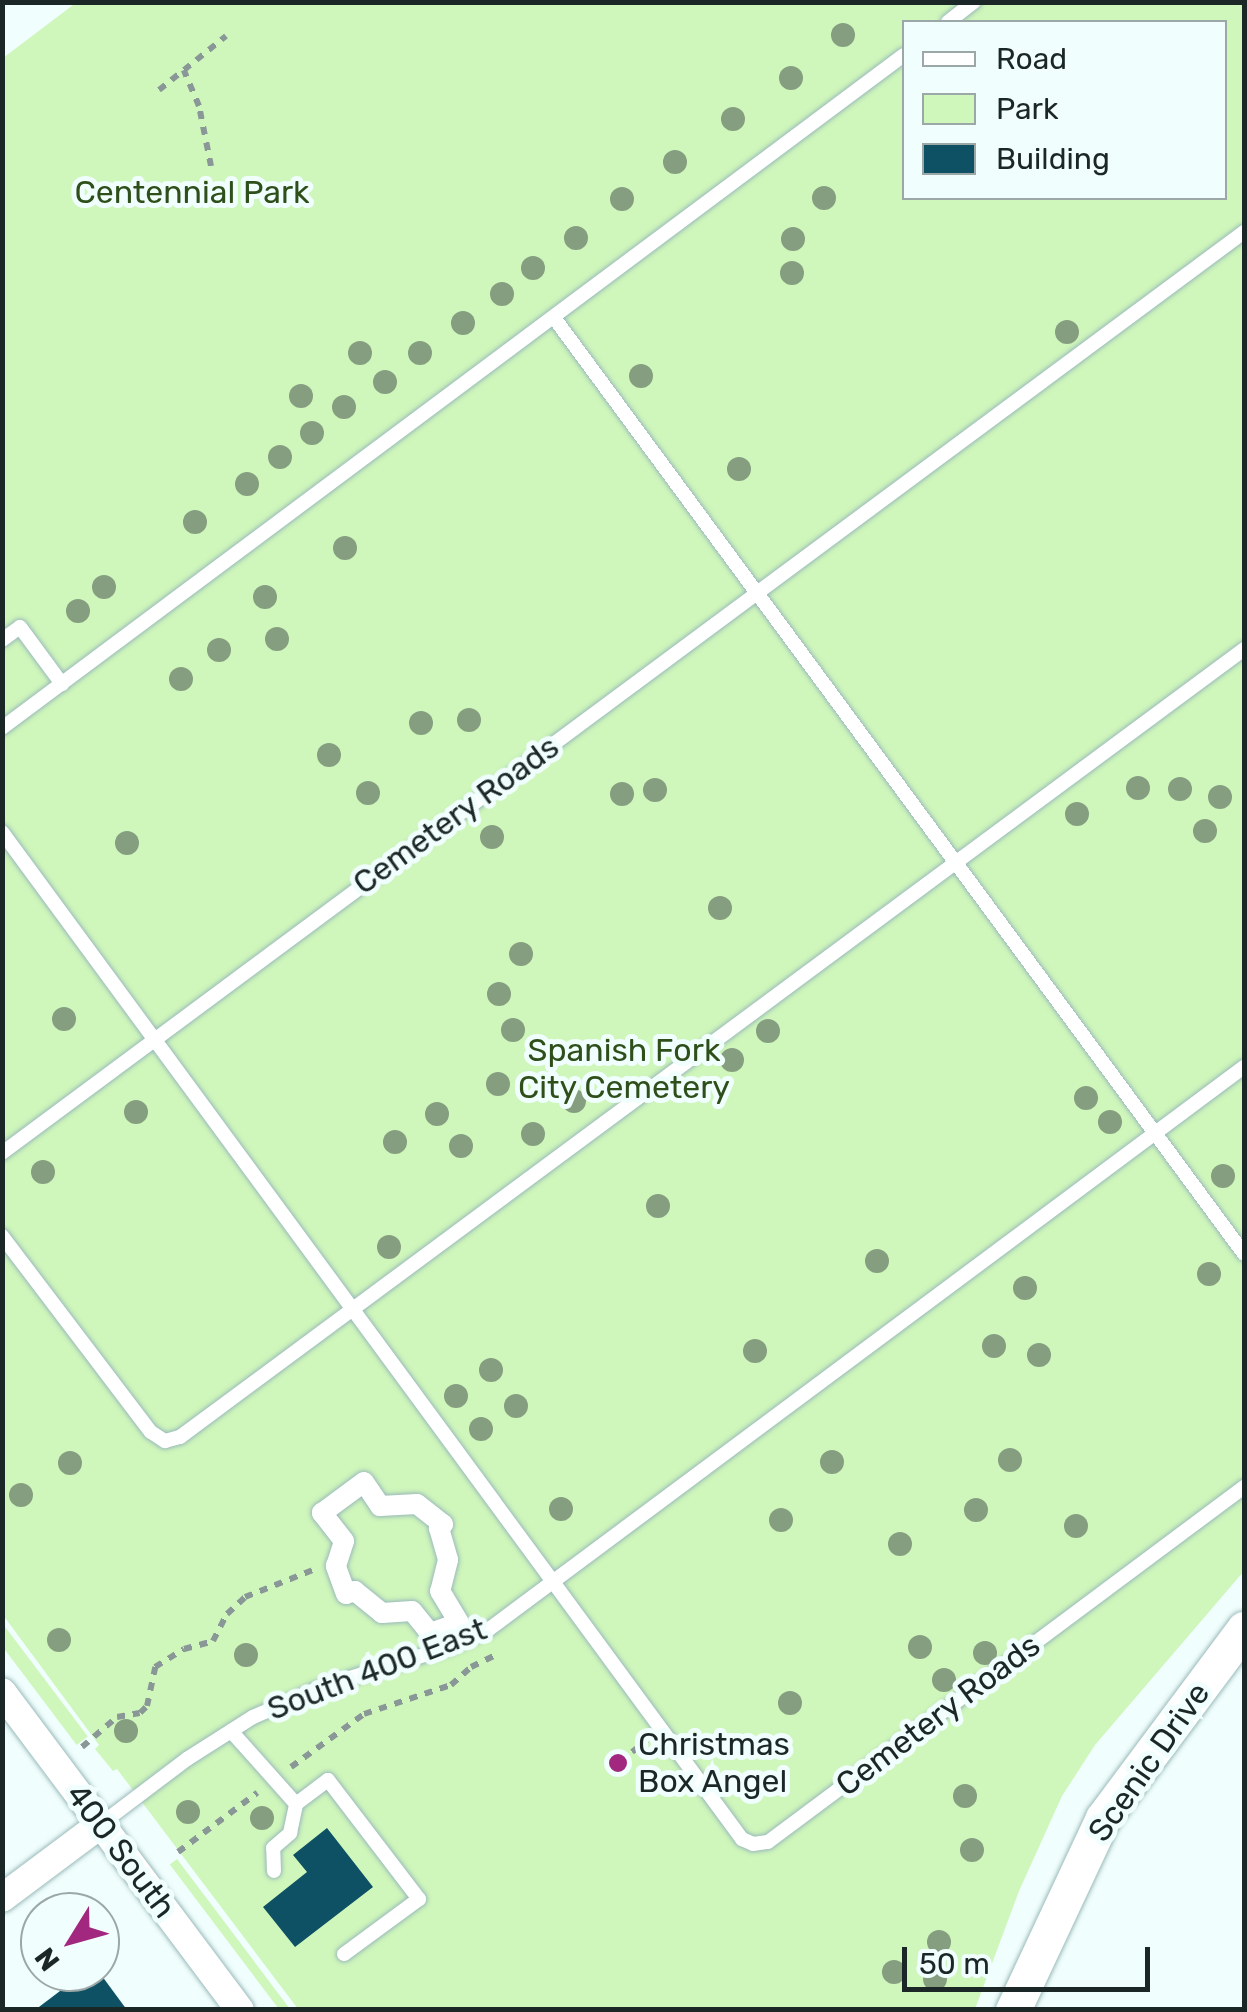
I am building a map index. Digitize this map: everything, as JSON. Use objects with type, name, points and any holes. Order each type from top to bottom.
[{"type":"street","points":[[364,1482],[380,1506],[417,1504],[443,1524],[439,1528],[448,1560],[440,1590],[459,1623],[430,1633],[412,1611],[382,1612],[355,1591],[346,1594],[336,1566],[344,1541],[336,1532],[322,1513],[364,1482]]},
{"type":"street","name":"Scenic Drive","points":[[1013,2010],[1103,1818],[1244,1629]]},
{"type":"street","name":"400 South","points":[[2,1692],[240,2010]]},
{"type":"street","points":[[2,1898],[100,1824]]},
{"type":"lane","points":[[951,20],[974,2]]},
{"type":"lane","points":[[2,728],[556,319],[902,57]]},
{"type":"lane","name":"Cemetery Roads","points":[[154,1038],[1244,232]]},
{"type":"lane","points":[[556,319],[1244,1254]]},
{"type":"lane","points":[[2,640],[20,627],[62,684]]},
{"type":"lane","points":[[2,1236],[151,1432],[165,1441],[180,1437],[1244,649]]},
{"type":"lane","name":"Cemetery Roads","points":[[2,832],[742,1839],[753,1844],[768,1842],[1244,1487]]},
{"type":"lane","points":[[2,1153],[154,1038]]},
{"type":"lane","points":[[553,1579],[1244,1066]]},
{"type":"lane","name":"South 400 East","points":[[100,1824],[231,1731],[324,1686],[450,1647],[488,1630],[553,1579]]},
{"type":"lane","points":[[231,1731],[296,1804]]},
{"type":"lane","points":[[274,1871],[273,1848],[290,1833],[296,1804],[328,1780],[418,1899],[344,1954]]},
{"type":"path","points":[[159,90],[226,36]]},
{"type":"path","points":[[184,70],[199,106],[211,166]]},
{"type":"path","points":[[86,1744],[117,1717],[140,1712],[147,1706],[156,1667],[184,1649],[213,1640],[227,1614],[245,1596],[263,1586],[307,1575],[336,1532]]},
{"type":"path","points":[[178,1852],[364,1714],[451,1685],[499,1652]]},
{"type":"green space","name":"Spanish Fork City Cemetery","points":[[77,2],[1244,3],[1244,1571],[1095,1745],[1062,1796],[1019,1891],[975,2009],[298,2009],[117,1769],[113,1771],[95,1749],[99,1745],[3,1615],[3,58]]},
{"type":"green space","points":[[3,1624],[88,1737],[77,1745],[2,1646]]},
{"type":"green space","points":[[177,1859],[290,2009],[280,2010],[170,1864]]},
{"type":"building","points":[[327,1828],[373,1887],[295,1947],[263,1907],[307,1872],[293,1855]]},
{"type":"building","points":[[59,1992],[114,1992],[127,2010],[35,2010]]},
{"type":"place","name":"Christmas Box Angel","points":[[618,1763]]},
{"type":"park label","name":"Centennial Park","points":[[192,192]]}]
